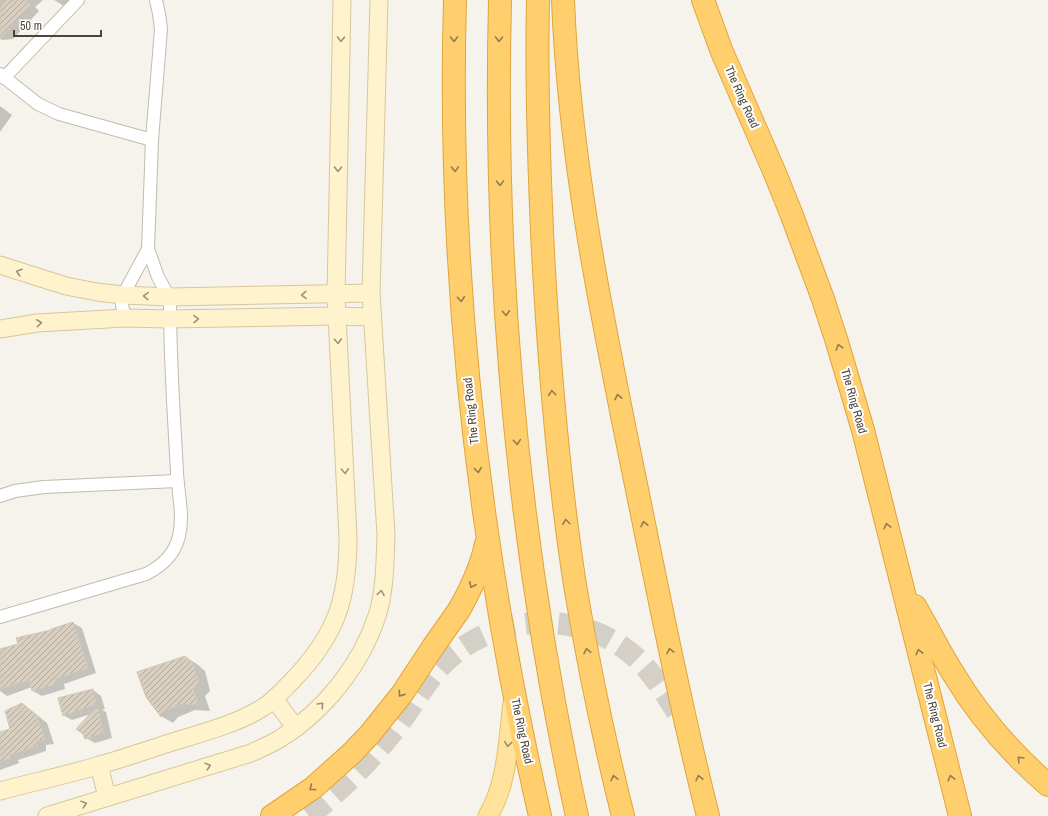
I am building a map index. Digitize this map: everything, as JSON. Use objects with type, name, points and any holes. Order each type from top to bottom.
[{"type":"highway","name":"The Ring Road","points":[[454,0],[454,149],[460,276],[472,420],[487,535],[514,691],[540,816]]},
{"type":"highway","points":[[500,0],[498,91],[500,205],[504,288],[513,400],[525,513],[540,625],[577,816]]},
{"type":"highway","points":[[538,0],[541,216],[555,422],[567,531],[584,639],[622,816]]},
{"type":"highway","points":[[563,0],[565,47],[572,126],[579,181],[593,266],[611,364],[671,656],[708,816]]},
{"type":"highway","name":"The Ring Road","points":[[703,0],[722,52],[774,170],[791,213],[823,299],[842,357],[863,430],[960,816]]},
{"type":"highway","points":[[272,816],[308,792],[333,771],[352,753],[386,715],[459,610],[467,596],[480,567],[487,535]]},
{"type":"highway","points":[[900,579],[966,694],[1012,750],[1048,785]]},
{"type":"main road","points":[[488,816],[497,797],[503,777],[514,691]]},
{"type":"street","points":[[78,0],[2,76],[38,104],[59,114],[152,140]]},
{"type":"street","points":[[0,616],[146,574],[156,569],[170,555],[176,546],[179,536],[180,515],[177,481],[169,297],[158,277],[148,249],[152,140],[161,29],[156,0]]},
{"type":"street","points":[[0,791],[99,765],[227,724],[262,709],[274,699],[307,665],[321,646],[332,627],[341,606],[348,564],[336,294],[342,0]]},
{"type":"street","points":[[47,816],[251,753],[279,739],[296,728],[318,708],[338,686],[354,664],[367,641],[377,616],[381,595],[385,567],[386,535],[371,317],[379,0]]},
{"type":"street","points":[[125,318],[122,305],[123,295],[148,249]]},
{"type":"street","points":[[0,265],[66,286],[123,295],[169,297],[371,294]]},
{"type":"street","points":[[0,328],[37,322],[125,318],[371,317]]},
{"type":"street","points":[[0,496],[15,491],[44,486],[177,481]]},
{"type":"street","points":[[274,699],[296,728]]},
{"type":"street","points":[[99,765],[107,797]]},
{"type":"building","points":[[7,0],[25,0],[31,5],[0,39],[0,8]]},
{"type":"building","points":[[73,622],[88,668],[55,679],[57,684],[32,691],[29,680],[0,689],[0,649],[18,644],[16,638],[51,630]]},
{"type":"building","points":[[185,656],[193,663],[199,684],[193,689],[199,705],[182,704],[166,710],[161,717],[146,697],[137,672]]},
{"type":"building","points":[[93,689],[96,704],[63,716],[58,698]]},
{"type":"building","points":[[22,703],[38,717],[45,740],[37,741],[38,746],[10,755],[11,758],[0,762],[0,732],[10,729],[5,711]]},
{"type":"building","points":[[97,706],[104,733],[85,739],[83,734],[76,729]]},
{"type":"tunnel","points":[[309,816],[344,785],[376,752],[396,728],[425,686],[444,663],[465,646],[488,634],[512,626],[538,623],[564,624],[589,630],[612,641],[642,663],[662,689],[686,726]]}]
